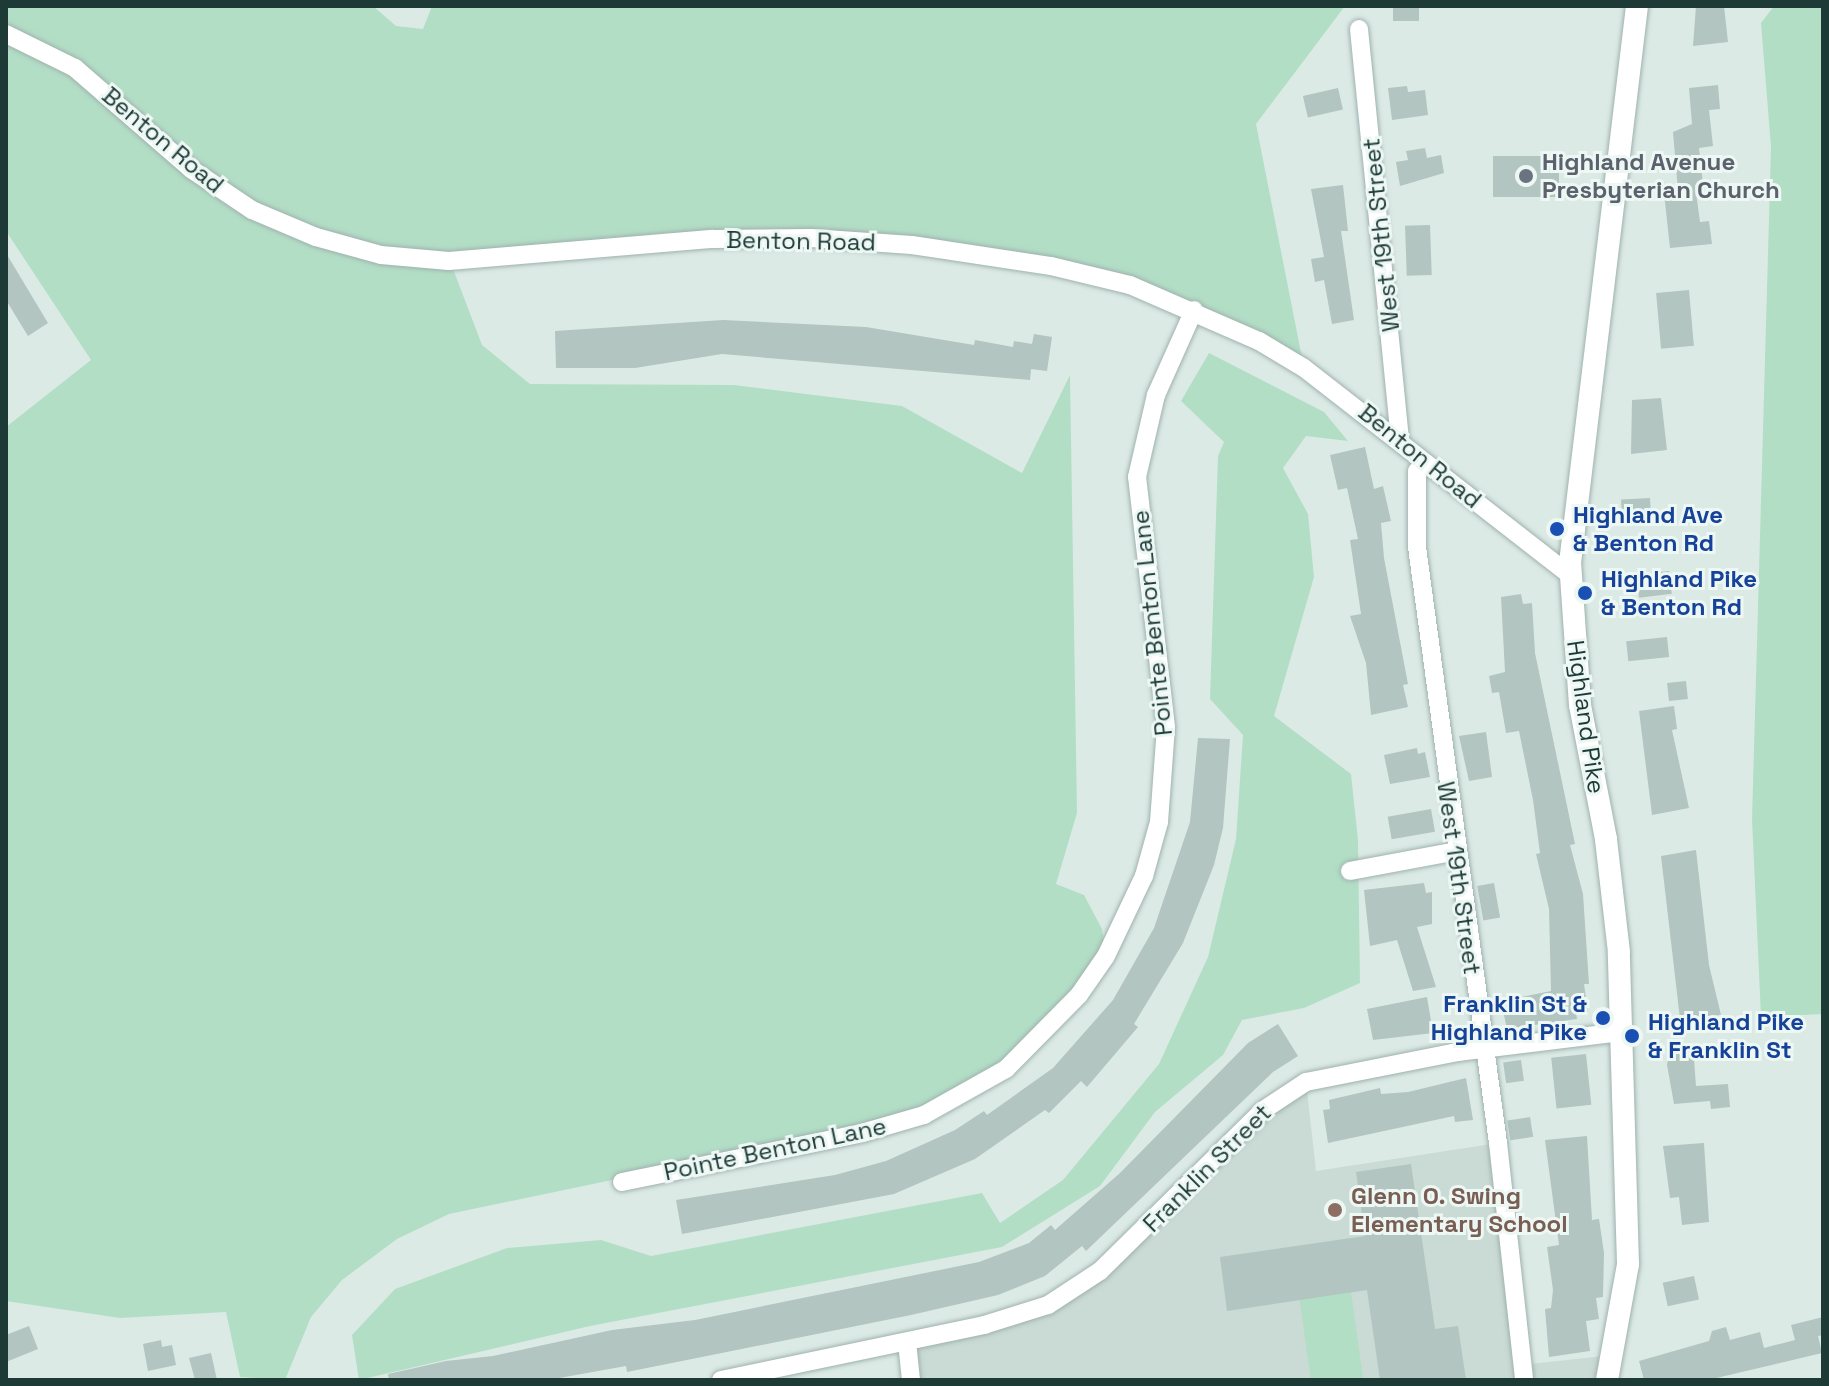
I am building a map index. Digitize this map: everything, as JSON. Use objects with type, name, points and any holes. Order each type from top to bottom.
[{"type":"street","name":"Highland Pike","points":[[1607,1380],[1628,1264],[1622,1032],[1616,905],[1580,705],[1570,575],[1592,352],[1625,134],[1637,6]]},
{"type":"street","name":"West 19th Street","points":[[1359,29],[1400,441]]},
{"type":"street","name":"Benton Road","points":[[6,34],[75,68],[191,169],[252,210],[316,237],[381,255],[449,261],[713,239],[811,238],[912,245],[1051,266],[1130,285],[1194,310],[1304,368],[1570,575]]},
{"type":"street","name":"Pointe Benton Lane","points":[[622,1182],[862,1133],[924,1115],[1006,1069],[1079,995],[1106,956],[1144,876],[1159,822],[1166,727],[1137,477],[1156,395],[1194,310]]},
{"type":"street","name":"West 19th Street","points":[[1417,471],[1417,547],[1484,1048],[1524,1380]]},
{"type":"street","points":[[1350,871],[1457,851]]},
{"type":"street","name":"Franklin Street","points":[[721,1380],[1024,1315],[1071,1291],[1124,1249],[1286,1091],[1322,1078],[1484,1048],[1622,1032]]},
{"type":"street","points":[[907,1342],[911,1380]]},
{"type":"shaded area","name":"Glenn O. Swing Elementary School","points":[[1306,1082],[1316,1171],[1498,1143],[1522,1365],[1612,1355],[1607,1380],[911,1380],[907,1342],[1048,1305]]},
{"type":"green space","points":[[6,6],[373,6],[396,26],[423,29],[432,6],[1345,6],[1256,124],[1304,368],[1130,285],[811,238],[450,261],[482,345],[530,384],[734,385],[902,406],[1022,473],[1070,375],[1077,813],[1056,884],[1084,895],[1102,929],[1106,956],[1038,1040],[924,1115],[449,1214],[397,1239],[342,1280],[311,1317],[285,1380],[240,1377],[226,1312],[120,1318],[6,1301],[6,427],[91,360],[6,231]]},
{"type":"green space","points":[[1774,6],[1823,6],[1823,1014],[1761,1017],[1752,819],[1771,147],[1761,23]]},
{"type":"green space","points":[[1209,353],[1324,412],[1348,441],[1306,436],[1283,468],[1308,514],[1314,577],[1274,716],[1351,774],[1358,840],[1360,983],[1304,1008],[1242,1020],[1223,1055],[1155,1112],[1100,1186],[1002,1247],[590,1326],[359,1380],[352,1335],[395,1289],[507,1248],[601,1240],[651,1256],[982,1193],[1000,1223],[1063,1180],[1159,1064],[1208,957],[1236,839],[1243,735],[1210,699],[1218,456],[1224,442],[1181,401]]},
{"type":"green space","points":[[1351,1292],[1363,1380],[1311,1380],[1300,1299]]},
{"type":"building","points":[[1393,6],[1419,6],[1419,21],[1393,21]]},
{"type":"building","points":[[1696,6],[1724,6],[1728,42],[1693,46]]},
{"type":"building","points":[[1718,85],[1720,109],[1709,110],[1713,146],[1699,148],[1703,184],[1695,185],[1700,222],[1709,221],[1712,244],[1670,248],[1664,193],[1678,191],[1673,132],[1692,124],[1689,88]]},
{"type":"building","points":[[1407,86],[1408,92],[1425,90],[1428,115],[1392,120],[1388,88]]},
{"type":"building","points":[[1338,88],[1343,109],[1308,118],[1303,96]]},
{"type":"building","points":[[1425,148],[1427,158],[1441,155],[1444,173],[1400,186],[1396,162],[1408,160],[1406,151]]},
{"type":"building","name":"Highland Avenue Presbyterian Church","points":[[1493,156],[1559,156],[1559,197],[1493,197]]},
{"type":"building","points":[[1343,185],[1348,231],[1341,231],[1354,320],[1332,324],[1324,280],[1315,282],[1311,259],[1324,257],[1311,189]]},
{"type":"building","points":[[1430,225],[1432,275],[1407,276],[1405,226]]},
{"type":"building","points":[[6,253],[48,323],[28,336],[6,300]]},
{"type":"building","points":[[1689,290],[1694,346],[1661,349],[1656,293]]},
{"type":"building","points":[[723,320],[866,327],[974,345],[975,340],[1013,347],[1014,341],[1032,344],[1034,334],[1052,337],[1047,371],[1031,369],[1030,380],[722,354],[635,368],[556,368],[555,331]]},
{"type":"building","points":[[1661,398],[1667,450],[1631,454],[1632,400]]},
{"type":"building","points":[[1365,447],[1374,489],[1383,486],[1391,521],[1381,523],[1384,558],[1408,684],[1403,685],[1408,707],[1371,715],[1366,663],[1350,616],[1361,614],[1350,540],[1358,539],[1347,488],[1338,490],[1330,455]]},
{"type":"building","points":[[1650,498],[1651,520],[1622,521],[1621,500]]},
{"type":"building","points":[[1669,571],[1672,594],[1639,598],[1636,575]]},
{"type":"building","points":[[1521,594],[1523,604],[1532,603],[1535,653],[1575,844],[1570,845],[1583,894],[1589,984],[1584,984],[1588,1012],[1576,1013],[1577,1019],[1507,1029],[1501,1001],[1551,991],[1549,909],[1536,854],[1540,853],[1533,800],[1519,731],[1506,733],[1499,692],[1492,693],[1489,676],[1505,672],[1501,597]]},
{"type":"building","points":[[1667,637],[1669,657],[1628,661],[1626,641]]},
{"type":"building","points":[[1686,681],[1688,699],[1669,701],[1667,683]]},
{"type":"building","points":[[1674,706],[1677,729],[1672,730],[1689,808],[1652,815],[1639,711]]},
{"type":"building","points":[[1486,732],[1492,777],[1469,781],[1459,736]]},
{"type":"building","points":[[1198,738],[1230,739],[1223,828],[1214,865],[1183,943],[1134,1024],[1138,1027],[1087,1087],[1081,1081],[1049,1113],[1045,1110],[975,1159],[894,1194],[682,1234],[676,1200],[835,1175],[886,1161],[955,1130],[984,1111],[987,1115],[1053,1068],[1113,1000],[1154,928],[1190,822]]},
{"type":"building","points":[[1417,748],[1418,754],[1425,752],[1430,777],[1390,784],[1384,755]]},
{"type":"building","points":[[1431,809],[1435,832],[1392,839],[1388,817]]},
{"type":"building","points":[[1696,850],[1709,965],[1721,1015],[1680,1019],[1661,856]]},
{"type":"building","points":[[1424,883],[1426,893],[1432,892],[1432,924],[1417,927],[1436,987],[1413,991],[1397,940],[1370,946],[1364,890]]},
{"type":"building","points":[[1494,883],[1500,917],[1483,920],[1477,886]]},
{"type":"building","points":[[1427,997],[1433,1033],[1373,1040],[1367,1009]]},
{"type":"building","points":[[1278,1024],[1298,1056],[1273,1072],[1086,1251],[1082,1246],[1045,1276],[998,1295],[627,1372],[626,1366],[548,1380],[389,1380],[388,1374],[446,1361],[493,1356],[612,1330],[695,1320],[979,1262],[1029,1243],[1051,1225],[1055,1230],[1120,1173],[1248,1043]]},
{"type":"building","points":[[1693,1046],[1696,1086],[1728,1084],[1730,1107],[1711,1109],[1710,1101],[1674,1104],[1667,1065],[1670,1047]]},
{"type":"building","points":[[1586,1054],[1591,1105],[1557,1108],[1551,1058]]},
{"type":"building","points":[[1521,1060],[1524,1081],[1506,1083],[1503,1063]]},
{"type":"building","points":[[1466,1078],[1473,1120],[1455,1122],[1454,1116],[1328,1143],[1323,1110],[1330,1109],[1329,1100],[1380,1088],[1381,1094],[1408,1092]]},
{"type":"building","points":[[1530,1117],[1533,1137],[1510,1140],[1507,1121]]},
{"type":"building","points":[[1587,1136],[1592,1220],[1599,1219],[1604,1253],[1603,1297],[1596,1298],[1599,1319],[1586,1321],[1590,1351],[1549,1357],[1545,1309],[1551,1308],[1553,1290],[1547,1247],[1559,1245],[1545,1140]]},
{"type":"building","points":[[1704,1143],[1709,1222],[1682,1225],[1679,1197],[1670,1198],[1663,1146]]},
{"type":"building","points":[[1411,1164],[1435,1329],[1458,1326],[1466,1380],[1380,1380],[1367,1290],[1227,1311],[1220,1257],[1365,1236],[1356,1172]]},
{"type":"building","points":[[1694,1276],[1699,1299],[1668,1306],[1663,1283]]},
{"type":"building","points":[[1823,1317],[1823,1335],[1818,1336],[1822,1353],[1708,1380],[1644,1380],[1639,1361],[1709,1341],[1712,1331],[1726,1327],[1730,1340],[1760,1332],[1764,1348],[1795,1340],[1791,1325]]},
{"type":"building","points":[[29,1326],[38,1349],[6,1362],[6,1335]]},
{"type":"building","points":[[161,1340],[162,1347],[172,1345],[176,1365],[148,1371],[143,1344]]},
{"type":"building","points":[[211,1353],[217,1380],[195,1380],[189,1358]]},
{"type":"place","name":"Highland Avenue Presbyterian Church","points":[[1526,176]]},
{"type":"place","name":"Highland Ave & Benton Rd","points":[[1557,529]]},
{"type":"place","name":"Highland Pike & Benton Rd","points":[[1585,593]]},
{"type":"place","name":"Franklin St & Highland Pike","points":[[1603,1018]]},
{"type":"place","name":"Highland Pike & Franklin St","points":[[1632,1036]]},
{"type":"place","name":"Glenn O. Swing Elementary School","points":[[1335,1210]]}]
